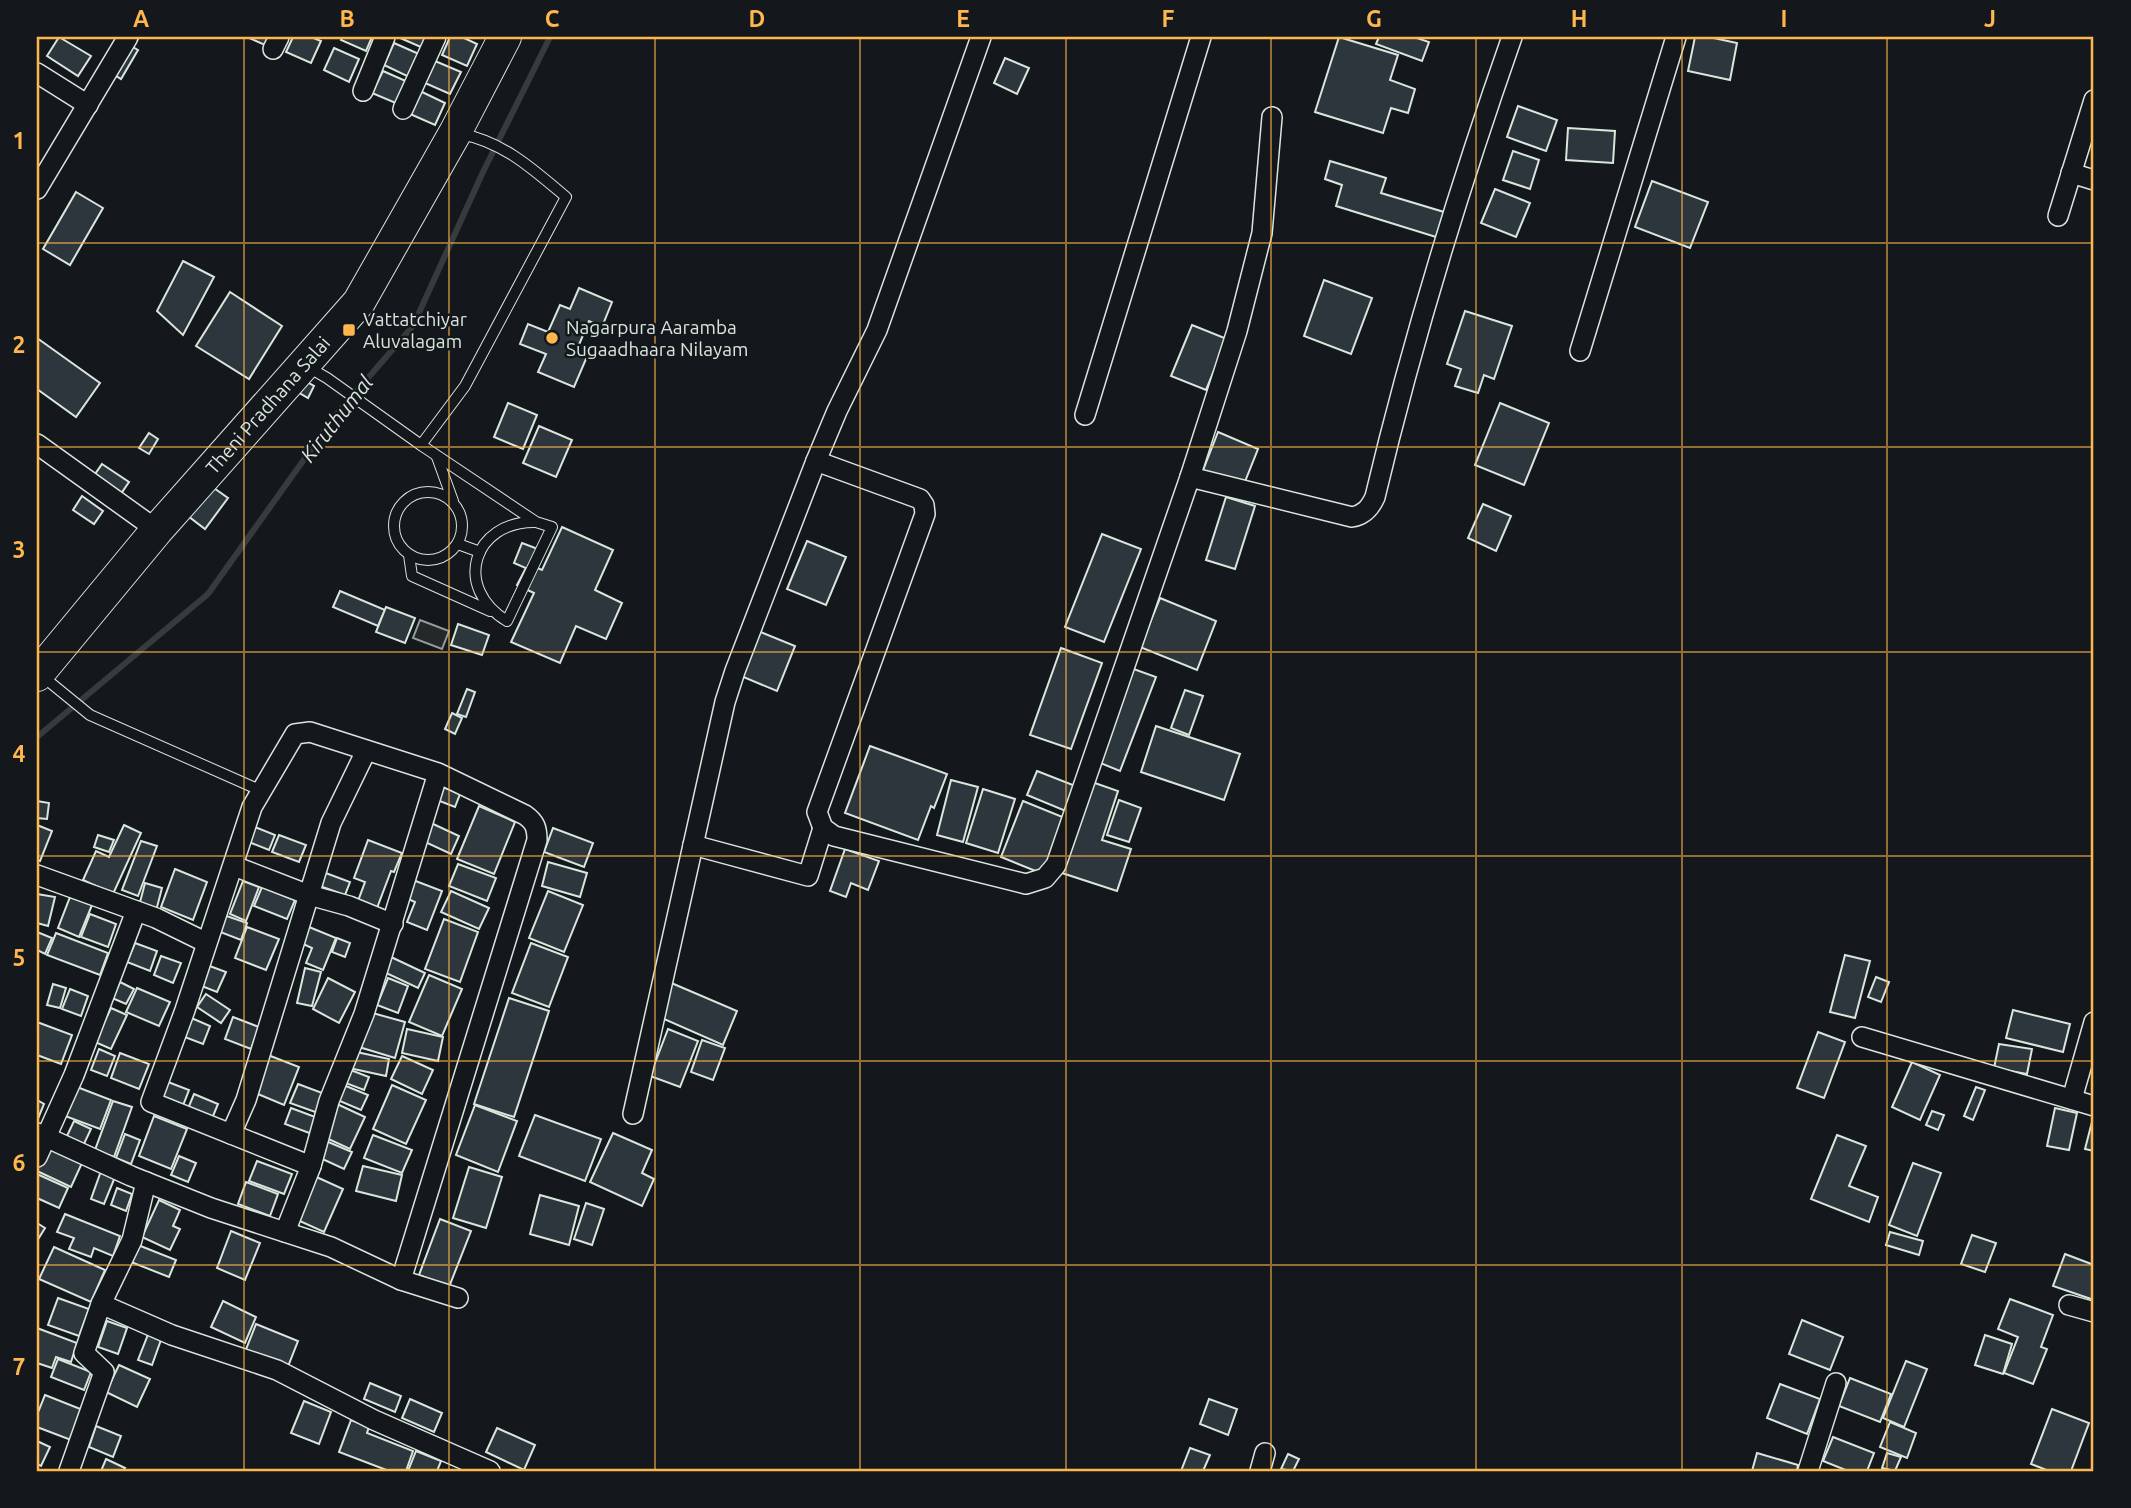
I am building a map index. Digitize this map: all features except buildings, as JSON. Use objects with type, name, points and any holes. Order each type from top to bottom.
[{"type":"main road","name":"Theni Pradhana Salai","points":[[43,678],[157,530],[315,371],[467,135],[498,39]]},
{"type":"street","points":[[37,189],[128,37]]},
{"type":"street","points":[[363,91],[385,37]]},
{"type":"street","points":[[403,109],[436,37]]},
{"type":"street","points":[[633,1114],[725,702],[735,671],[816,461],[877,330],[981,37]]},
{"type":"street","points":[[1085,415],[1201,37]]},
{"type":"street","points":[[1190,477],[1352,517],[1361,515],[1371,507],[1398,398],[1469,161],[1512,37]]},
{"type":"street","points":[[1580,351],[1676,37]]},
{"type":"street","points":[[37,73],[88,105]]},
{"type":"street","points":[[2058,216],[2094,100]]},
{"type":"street","points":[[816,461],[920,499],[925,514],[817,812],[823,828],[834,836],[1026,884],[1045,878],[1056,865],[1190,477],[1237,331],[1262,233],[1272,117]]},
{"type":"street","points":[[2071,173],[2094,180]]},
{"type":"street","points":[[37,444],[157,530]]},
{"type":"street","points":[[311,1166],[151,1102],[185,1010],[205,942],[234,866],[252,807],[295,734],[310,732],[438,773],[525,815],[533,821],[537,830],[537,840],[401,1280]]},
{"type":"street","points":[[231,1134],[246,1100],[331,823],[366,751]]},
{"type":"street","points":[[285,1232],[311,1166],[329,1101],[364,1014],[438,773]]},
{"type":"street","points":[[694,845],[808,876],[823,828]]},
{"type":"street","points":[[234,866],[393,924]]},
{"type":"street","points":[[37,875],[156,918],[205,942]]},
{"type":"street","points":[[37,1157],[42,1135],[74,1075],[136,911]]},
{"type":"street","points":[[2072,1100],[2094,1022]]},
{"type":"street","points":[[1862,1037],[2094,1106]]},
{"type":"street","points":[[42,1135],[211,1208],[331,1247],[401,1280],[458,1298]]},
{"type":"street","points":[[69,1471],[104,1372],[85,1353],[102,1304],[132,1240],[146,1182]]},
{"type":"street","points":[[102,1304],[172,1335],[277,1370],[374,1420],[490,1471]]},
{"type":"street","points":[[2068,1305],[2094,1312]]},
{"type":"street","points":[[1808,1471],[1836,1383]]},
{"type":"lane","points":[[421,445],[464,386],[566,197],[520,158],[467,135]]},
{"type":"lane","points":[[315,371],[536,522],[552,527],[507,621],[412,576],[409,555]]},
{"type":"lane","points":[[438,457],[453,502],[460,511],[462,533],[458,544],[451,552],[430,561],[409,555],[400,547],[393,525],[402,503],[411,496],[433,491],[453,502]]},
{"type":"lane","points":[[493,613],[483,601],[477,585],[475,569],[480,552],[489,538],[503,527],[519,522],[536,522]]},
{"type":"lane","points":[[458,544],[480,552]]},
{"type":"lane","points":[[43,678],[90,715],[262,791]]},
{"type":"shaded area","points":[[420,620],[449,631],[442,649],[413,638]]},
{"type":"waterway","name":"Kiruthumal","points":[[37,737],[208,594],[335,416],[413,326],[483,172],[550,37]]},
{"type":"place","name":"Vattatchiyar Aluvalagam","points":[[349,330]]},
{"type":"place","name":"Nagarpura Aaramba Sugaadhaara Nilayam","points":[[552,338]]}]
